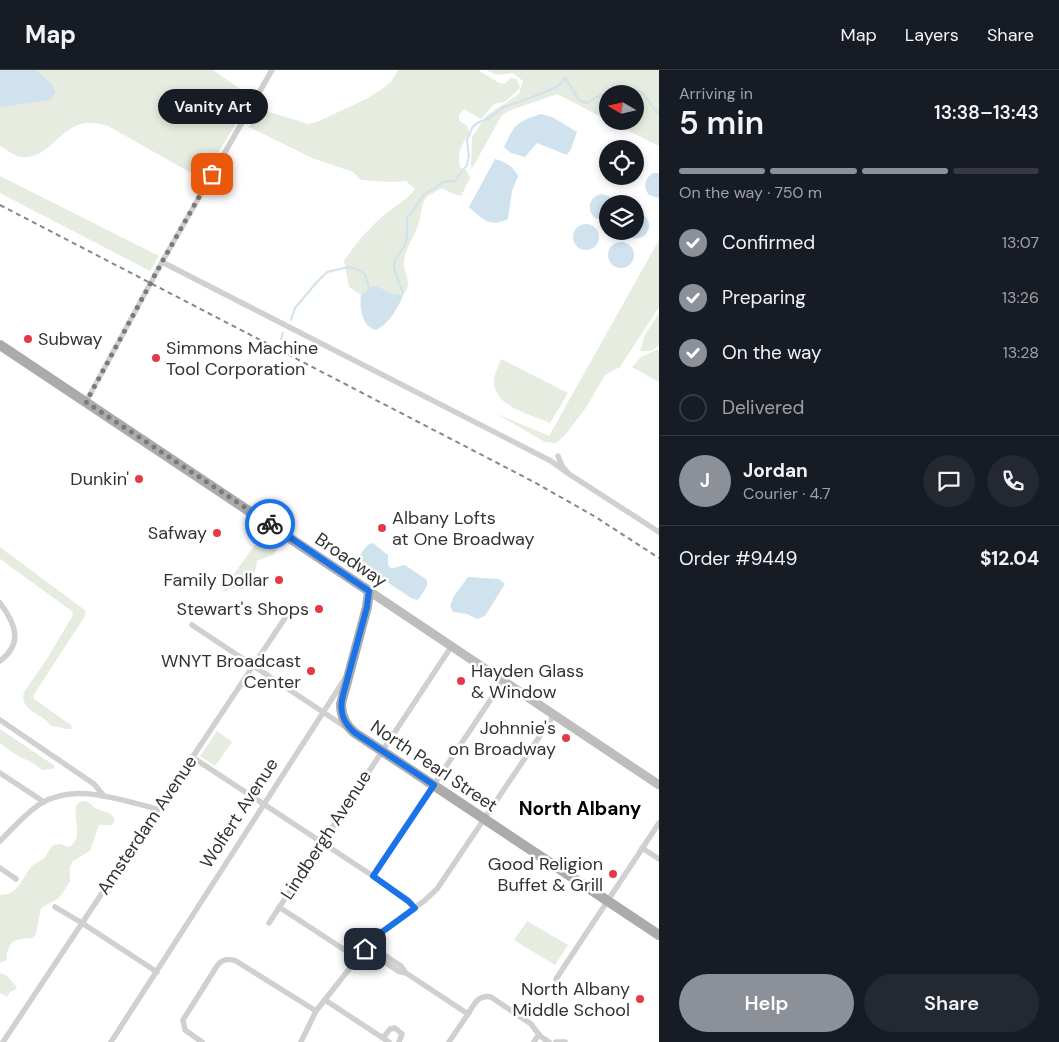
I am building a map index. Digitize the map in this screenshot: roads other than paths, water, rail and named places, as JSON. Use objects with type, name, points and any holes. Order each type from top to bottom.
[{"type":"main road","name":"Broadway","points":[[0,345],[369,591]]},
{"type":"main road","name":"Wolfert Avenue","points":[[349,671],[367,607],[369,591]]},
{"type":"main road","points":[[349,671],[341,708],[344,720],[355,733]]},
{"type":"main road","name":"North Pearl Street","points":[[355,733],[659,935]]},
{"type":"street","points":[[86,402],[162,262],[272,70]]},
{"type":"street","points":[[162,262],[469,420],[551,460],[659,532]]},
{"type":"street","points":[[558,456],[562,466],[570,474]]},
{"type":"street","name":"Broadway","points":[[369,591],[659,785]]},
{"type":"street","points":[[0,603],[12,621],[15,634],[12,647],[0,661]]},
{"type":"street","name":"Amsterdam Avenue","points":[[3,1042],[291,609]]},
{"type":"street","name":"North Pearl Street","points":[[192,625],[355,733]]},
{"type":"street","name":"Lindbergh Avenue","points":[[269,924],[321,842],[451,647]]},
{"type":"street","name":"Wolfert Avenue","points":[[111,1042],[349,671]]},
{"type":"street","points":[[373,876],[503,681]]},
{"type":"street","points":[[301,1042],[316,1012],[357,958],[382,932],[437,889],[486,820],[554,715]]},
{"type":"street","points":[[0,720],[90,781],[104,796]]},
{"type":"street","points":[[192,757],[373,876],[415,908]]},
{"type":"street","points":[[0,773],[44,802]]},
{"type":"street","points":[[0,841],[22,818],[44,802],[61,796],[74,794],[104,796],[158,810]]},
{"type":"street","points":[[556,979],[659,823]]},
{"type":"street","points":[[642,848],[659,860]]},
{"type":"street","points":[[0,868],[16,879]]},
{"type":"street","points":[[55,907],[157,972]]},
{"type":"street","points":[[279,907],[357,958]]},
{"type":"street","points":[[367,947],[401,965],[406,973],[468,1014]]},
{"type":"street","points":[[202,1042],[185,1030],[183,1020],[217,966],[224,960],[229,959],[236,962],[316,1012]]},
{"type":"street","points":[[449,1042],[478,999],[483,996],[489,996],[530,1023],[549,1042]]},
{"type":"street","points":[[325,1000],[386,1040],[390,1029],[395,1028],[402,1036],[399,1042]]},
{"type":"street","points":[[534,1042],[539,1034]]},
{"type":"street","points":[[556,1042],[565,1042]]},
{"type":"water","points":[[0,70],[36,70],[51,83],[56,93],[49,100],[0,107]]},
{"type":"water","points":[[541,114],[552,117],[577,132],[567,155],[537,143],[525,157],[511,153],[504,147],[517,125],[526,119]]},
{"type":"water","points":[[495,159],[508,165],[518,176],[512,191],[508,219],[496,223],[487,221],[469,207]]},
{"type":"water","points":[[653,173],[659,173],[659,198],[649,195],[646,189],[646,180]]},
{"type":"water","points":[[599,195],[599,219],[592,215],[590,211],[591,201]]},
{"type":"water","points":[[644,215],[649,224],[648,232],[645,235]]},
{"type":"water","points":[[581,225],[591,225],[598,232],[598,242],[591,249],[581,249],[574,242],[574,232]]},
{"type":"water","points":[[621,242],[630,246],[634,255],[630,264],[621,268],[612,264],[608,255],[612,246]]},
{"type":"water","points":[[373,286],[389,293],[402,294],[403,296],[389,320],[376,330],[367,325],[362,316],[361,305],[361,295]]},
{"type":"water","points":[[373,543],[388,555],[390,568],[405,565],[427,580],[427,586],[418,600],[411,598],[359,563],[363,550]]},
{"type":"water","points":[[468,577],[499,579],[505,584],[485,616],[477,619],[467,614],[453,612],[450,606],[454,596]]},
{"type":"waterway","points":[[403,294],[394,265],[406,242],[407,217],[425,194],[442,182],[455,181],[467,165],[469,156],[467,140],[472,128],[477,123],[489,118],[504,107],[557,87],[565,78],[580,101],[587,103],[614,90],[636,90],[647,98],[659,114]]},
{"type":"waterway","points":[[291,320],[295,308],[327,272],[349,267],[357,269],[365,274],[369,288]]},
{"type":"waterway","points":[[281,339],[283,333]]},
{"type":"railway","points":[[0,205],[534,482],[594,516],[659,558]]},
{"type":"place","name":"Vanity Art","points":[[212,174]]},
{"type":"place","name":"Subway","points":[[28,339]]},
{"type":"place","name":"Simmons Machine Tool Corporation","points":[[156,358]]},
{"type":"place","name":"Dunkin'","points":[[139,479]]},
{"type":"place","name":"Albany Lofts at One Broadway","points":[[382,528]]},
{"type":"place","name":"Safway","points":[[217,533]]},
{"type":"place","name":"Family Dollar","points":[[279,580]]},
{"type":"place","name":"Stewart's Shops","points":[[319,609]]},
{"type":"place","name":"WNYT Broadcast Center","points":[[311,671]]},
{"type":"place","name":"Hayden Glass & Window","points":[[461,681]]},
{"type":"place","name":"Johnnie's on Broadway","points":[[566,738]]},
{"type":"place","name":"Good Religion Buffet & Grill","points":[[613,874]]},
{"type":"place","name":"North Albany Middle School","points":[[640,999]]},
{"type":"district","name":"North Albany","points":[[580,808]]}]
